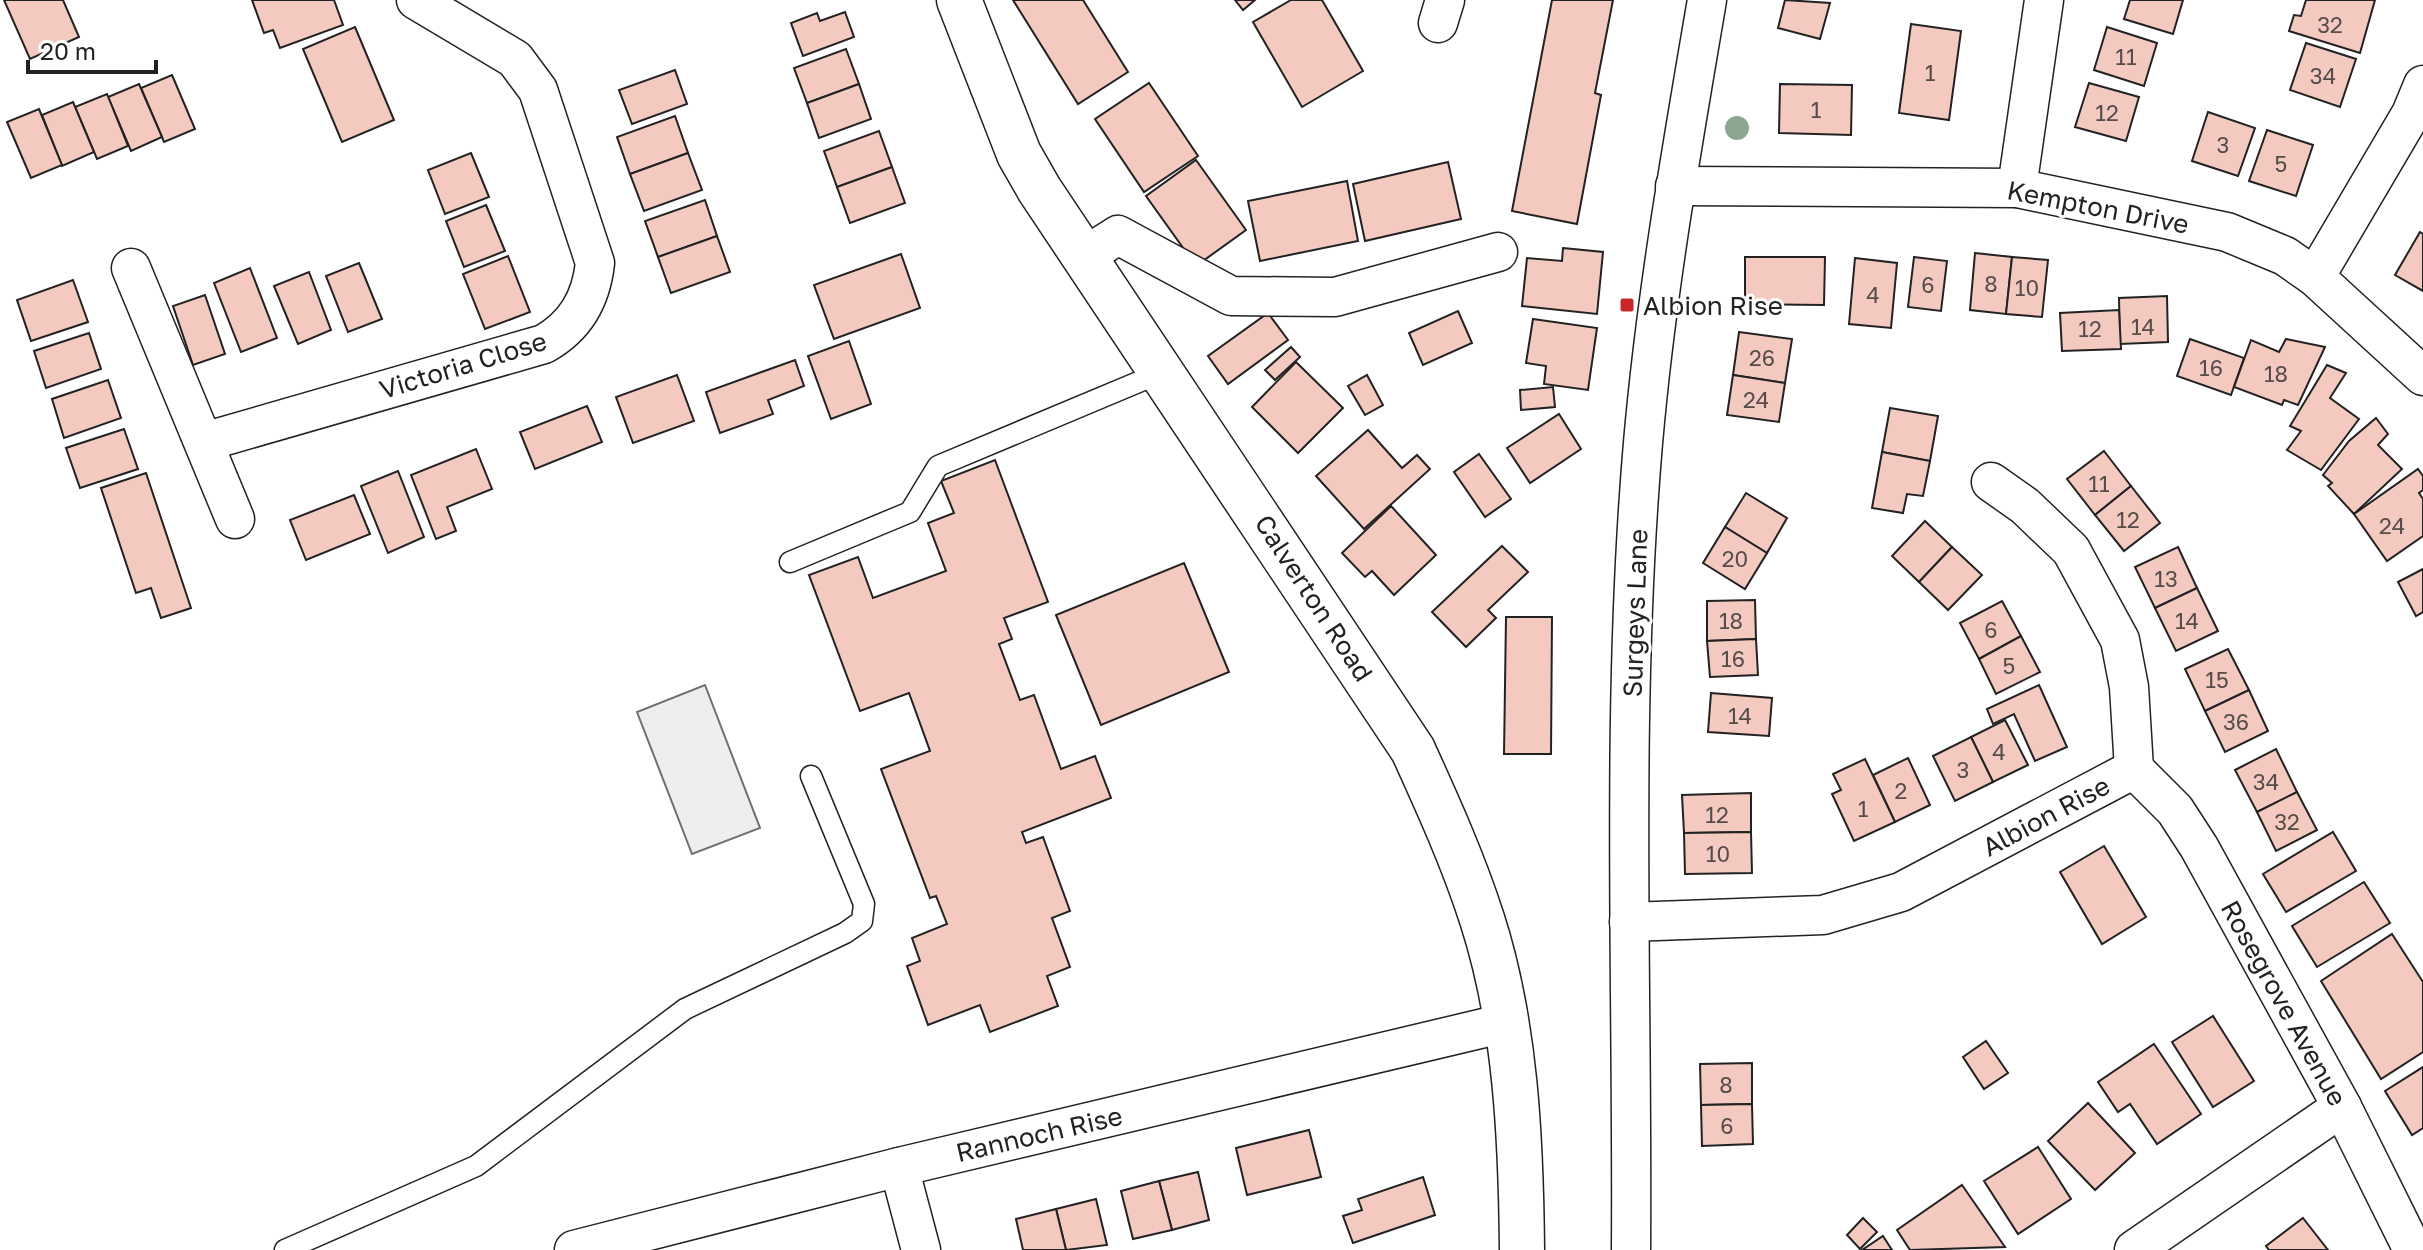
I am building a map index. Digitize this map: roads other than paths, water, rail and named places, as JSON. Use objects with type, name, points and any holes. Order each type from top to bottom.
[{"type":"street","name":"Victoria Close","points":[[204,442],[544,344],[570,326],[593,284],[595,263],[538,90],[515,59],[416,0]]},
{"type":"street","name":"Calverton Road","points":[[959,0],[1019,154],[1082,258],[1261,517],[1413,750],[1448,825],[1483,921],[1505,1023],[1521,1152],[1522,1250]]},
{"type":"street","name":"Surgeys Lane","points":[[1628,1244],[1635,569],[1653,345],[1675,186],[1707,0]]},
{"type":"street","points":[[2017,188],[2044,0]]},
{"type":"street","points":[[2315,277],[2411,114],[2423,85]]},
{"type":"street","name":"Kempton Drive","points":[[1675,186],[2017,188],[2227,232],[2285,256],[2315,277],[2423,376]]},
{"type":"street","points":[[1082,258],[1118,235],[1231,296],[1309,298],[1335,297],[1498,252]]},
{"type":"street","points":[[131,268],[235,519]]},
{"type":"street","name":"Albion Rise","points":[[1629,922],[1823,915],[1901,892],[2134,769],[2129,687],[2120,640],[2071,550],[2025,506],[1991,482]]},
{"type":"street","name":"Rosegrove Avenue","points":[[2134,769],[2175,810],[2199,847],[2342,1107],[2413,1250]]},
{"type":"street","name":"Rannoch Rise","points":[[574,1250],[899,1167],[1505,1023]]},
{"type":"street","points":[[2134,1250],[2342,1107]]},
{"type":"street","points":[[899,1167],[921,1250]]},
{"type":"lane","points":[[790,562],[910,512],[938,466],[1160,373]]},
{"type":"lane","points":[[285,1250],[476,1166],[685,1009],[845,933],[862,921],[864,904],[811,776]]},
{"type":"place","name":"Albion Rise","points":[[1627,305]]}]
